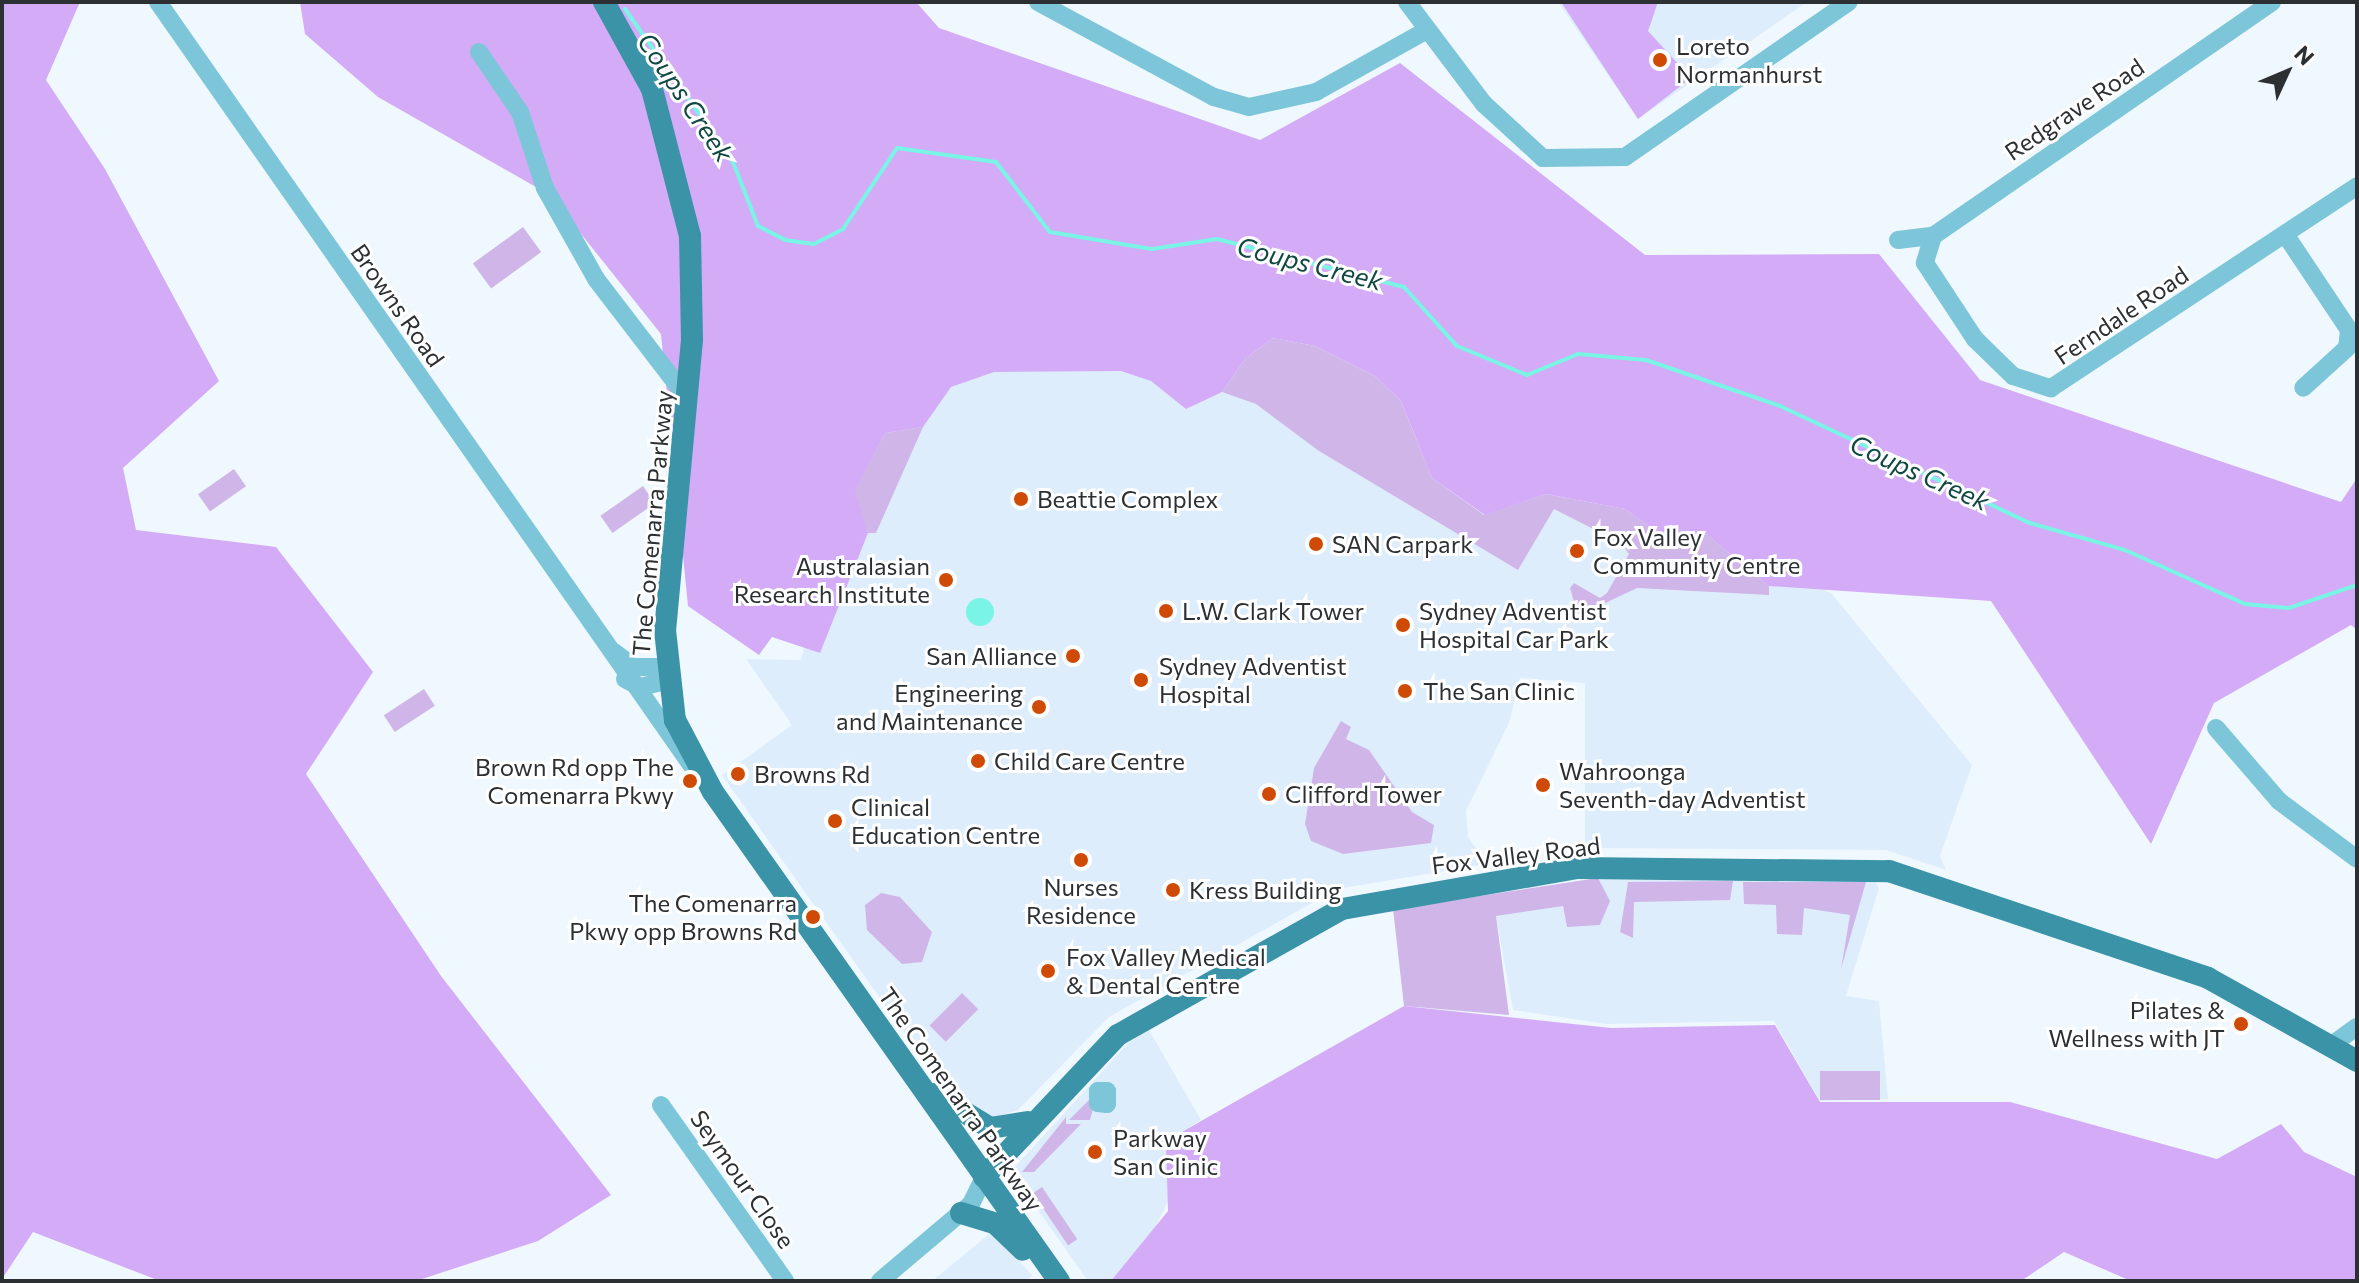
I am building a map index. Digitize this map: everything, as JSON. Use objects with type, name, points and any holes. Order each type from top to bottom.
[{"type":"main road","name":"The Comenarra Parkway","points":[[604,2],[652,89],[685,202],[693,306],[666,674],[686,750],[1056,1281]]},
{"type":"main road","name":"Fox Valley Road","points":[[984,1177],[1029,1122],[1118,1035],[1342,909],[1577,868],[1889,871],[2208,978],[2357,1061]]},
{"type":"main road","points":[[909,1069],[977,1123],[1003,1131],[1029,1122]]},
{"type":"main road","points":[[961,1213],[1003,1230],[1056,1281]]},
{"type":"street","name":"Browns Road","points":[[158,2],[599,635],[625,679],[713,792]]},
{"type":"street","points":[[1038,2],[1214,97],[1249,107],[1316,92],[1427,30]]},
{"type":"street","points":[[1407,2],[1484,104],[1543,158],[1625,157],[1849,2]]},
{"type":"street","name":"Redgrave Road","points":[[1898,240],[1933,236],[2272,2]]},
{"type":"street","points":[[479,52],[520,112],[545,188],[596,279],[688,399]]},
{"type":"street","name":"Ferndale Road","points":[[1933,236],[1925,263],[1975,339],[2001,368],[2041,389],[2070,379],[2357,186]]},
{"type":"street","points":[[2285,234],[2349,330],[2347,348],[2303,388]]},
{"type":"street","name":"Browns Road","points":[[599,635],[634,667],[666,674]]},
{"type":"street","points":[[625,679],[640,687],[666,674]]},
{"type":"street","points":[[2216,728],[2279,801],[2357,859]]},
{"type":"street","points":[[2329,1047],[2357,1027]]},
{"type":"street","name":"Seymour Close","points":[[661,1105],[785,1281]]},
{"type":"street","name":"Fox Valley Road","points":[[880,1281],[961,1213],[984,1177]]},
{"type":"shaded area","points":[[2,2],[80,2],[46,80],[105,169],[219,381],[123,468],[136,530],[276,547],[373,672],[306,774],[441,976],[611,1195],[538,1241],[416,1281],[160,1281],[33,1232],[2,1279]]},
{"type":"shaded area","points":[[300,2],[916,2],[939,28],[1260,140],[1400,63],[1645,255],[1879,254],[1980,380],[2341,502],[2357,478],[2357,630],[2351,625],[2214,703],[2151,844],[1991,601],[1769,586],[1706,534],[1667,539],[1625,509],[1546,494],[1485,515],[1432,478],[1401,401],[1375,376],[1315,346],[1273,338],[1246,358],[1222,392],[1186,409],[1151,381],[1121,371],[994,372],[951,387],[923,427],[885,433],[855,491],[868,533],[820,653],[772,637],[759,655],[688,606],[661,334],[550,195],[378,97],[305,34]]},
{"type":"shaded area","name":"Loreto Normanhurst","points":[[1558,2],[1807,2],[1638,119]]},
{"type":"shaded area","points":[[1561,2],[1658,2],[1648,31],[1691,78],[1638,119]]},
{"type":"shaded area","points":[[523,227],[541,252],[491,289],[473,263]]},
{"type":"shaded area","name":"Sydney Adventist Hospital","points":[[1039,313],[1546,494],[1726,536],[1832,594],[1972,765],[1940,856],[1946,870],[1886,850],[1585,848],[1585,683],[1520,678],[1509,723],[1466,811],[1468,837],[1487,864],[1337,889],[1109,1017],[1018,1110],[991,1119],[960,1099],[909,1039],[722,775],[792,725],[746,659],[801,660],[858,432]]},
{"type":"shaded area","points":[[1273,338],[1315,346],[1375,376],[1401,401],[1432,478],[1484,515],[1546,494],[1625,509],[1667,539],[1706,534],[1769,586],[1769,595],[1637,588],[1578,616],[1570,588],[1574,583],[1600,598],[1607,593],[1629,554],[1621,543],[1554,509],[1518,570],[1319,451],[1256,404],[1222,392],[1246,358]]},
{"type":"shaded area","points":[[923,427],[876,533],[868,533],[854,492],[885,433]]},
{"type":"shaded area","points":[[234,469],[246,486],[210,511],[198,494]]},
{"type":"shaded area","points":[[643,486],[655,503],[612,533],[600,516]]},
{"type":"shaded area","points":[[980,598],[990,602],[994,612],[990,622],[980,626],[970,622],[966,612],[970,602]]},
{"type":"shaded area","points":[[424,689],[435,706],[395,732],[384,715]]},
{"type":"shaded area","points":[[1341,721],[1351,727],[1346,739],[1369,750],[1412,812],[1434,825],[1431,843],[1343,854],[1311,841],[1305,824],[1314,768]]},
{"type":"shaded area","points":[[1598,878],[1610,901],[1600,925],[1567,927],[1563,906],[1496,916],[1509,1015],[1404,1006],[1393,909]]},
{"type":"shaded area","points":[[1585,880],[1874,880],[1879,888],[1846,996],[1879,1001],[1888,1099],[1820,1101],[1774,1021],[1606,1024],[1513,1010],[1492,894]]},
{"type":"shaded area","points":[[1733,881],[1730,900],[1634,902],[1633,938],[1620,932],[1628,882]]},
{"type":"shaded area","points":[[1743,882],[1866,882],[1841,969],[1850,915],[1804,908],[1802,935],[1777,934],[1776,905],[1744,904]]},
{"type":"shaded area","points":[[881,893],[900,897],[932,932],[922,962],[902,964],[867,930],[865,905]]},
{"type":"shaded area","points":[[962,993],[978,1009],[946,1042],[929,1026]]},
{"type":"shaded area","points":[[1404,1006],[1611,1028],[1775,1025],[1820,1102],[2010,1102],[2217,1159],[2281,1124],[2304,1152],[2357,1177],[2357,1281],[2131,1281],[2064,1252],[2021,1281],[1111,1281],[1168,1211],[1166,1141]]},
{"type":"shaded area","points":[[1149,1030],[1201,1120],[1166,1141],[1171,1196],[1152,1233],[1111,1281],[1088,1281],[1016,1179],[1016,1166],[1128,1043]]},
{"type":"shaded area","points":[[1820,1071],[1880,1071],[1880,1100],[1820,1100]]},
{"type":"shaded area","points":[[1098,1091],[1090,1120],[1069,1120]]},
{"type":"shaded area","points":[[1066,1117],[1066,1124],[1081,1124],[1034,1172],[1022,1172]]},
{"type":"shaded area","points":[[1042,1187],[1077,1239],[1068,1245],[1033,1193]]},
{"type":"shaded area","points":[[993,1231],[1032,1275],[1028,1281],[932,1281]]},
{"type":"waterway","name":"Coups Creek","points":[[625,9],[733,162],[758,226],[785,240],[814,244],[843,229],[897,148],[996,162],[1050,232],[1152,249],[1217,239],[1404,287],[1457,346],[1527,375],[1578,354],[1646,360],[1780,406],[2030,523],[2125,550],[2245,604],[2289,608],[2357,585]]},
{"type":"place","name":"Loreto Normanhurst","points":[[1660,60]]},
{"type":"place","name":"Beattie Complex","points":[[1021,499]]},
{"type":"place","name":"SAN Carpark","points":[[1316,544]]},
{"type":"place","name":"Fox Valley Community Centre","points":[[1577,551]]},
{"type":"place","name":"Australasian Research Institute","points":[[946,580]]},
{"type":"place","name":"L.W. Clark Tower","points":[[1166,611]]},
{"type":"place","name":"Sydney Adventist Hospital Car Park","points":[[1403,625]]},
{"type":"place","name":"San Alliance","points":[[1073,656]]},
{"type":"place","name":"Sydney Adventist Hospital","points":[[1141,680]]},
{"type":"place","name":"The San Clinic","points":[[1405,691]]},
{"type":"place","name":"Engineering and Maintenance","points":[[1039,707]]},
{"type":"place","name":"Child Care Centre","points":[[978,761]]},
{"type":"place","name":"Browns Rd","points":[[738,774]]},
{"type":"place","name":"Brown Rd opp The Comenarra Pkwy","points":[[690,781]]},
{"type":"place","name":"Wahroonga Seventh-day Adventist","points":[[1543,785]]},
{"type":"place","name":"Clifford Tower","points":[[1269,794]]},
{"type":"place","name":"Clinical Education Centre","points":[[835,821]]},
{"type":"place","name":"Nurses Residence","points":[[1081,860]]},
{"type":"place","name":"Kress Building","points":[[1173,890]]},
{"type":"place","name":"The Comenarra Pkwy opp Browns Rd","points":[[813,917]]},
{"type":"place","name":"Fox Valley Medical & Dental Centre","points":[[1048,971]]},
{"type":"place","name":"Pilates & Wellness with JT","points":[[2241,1024]]},
{"type":"place","name":"Parkway San Clinic","points":[[1095,1152]]}]
